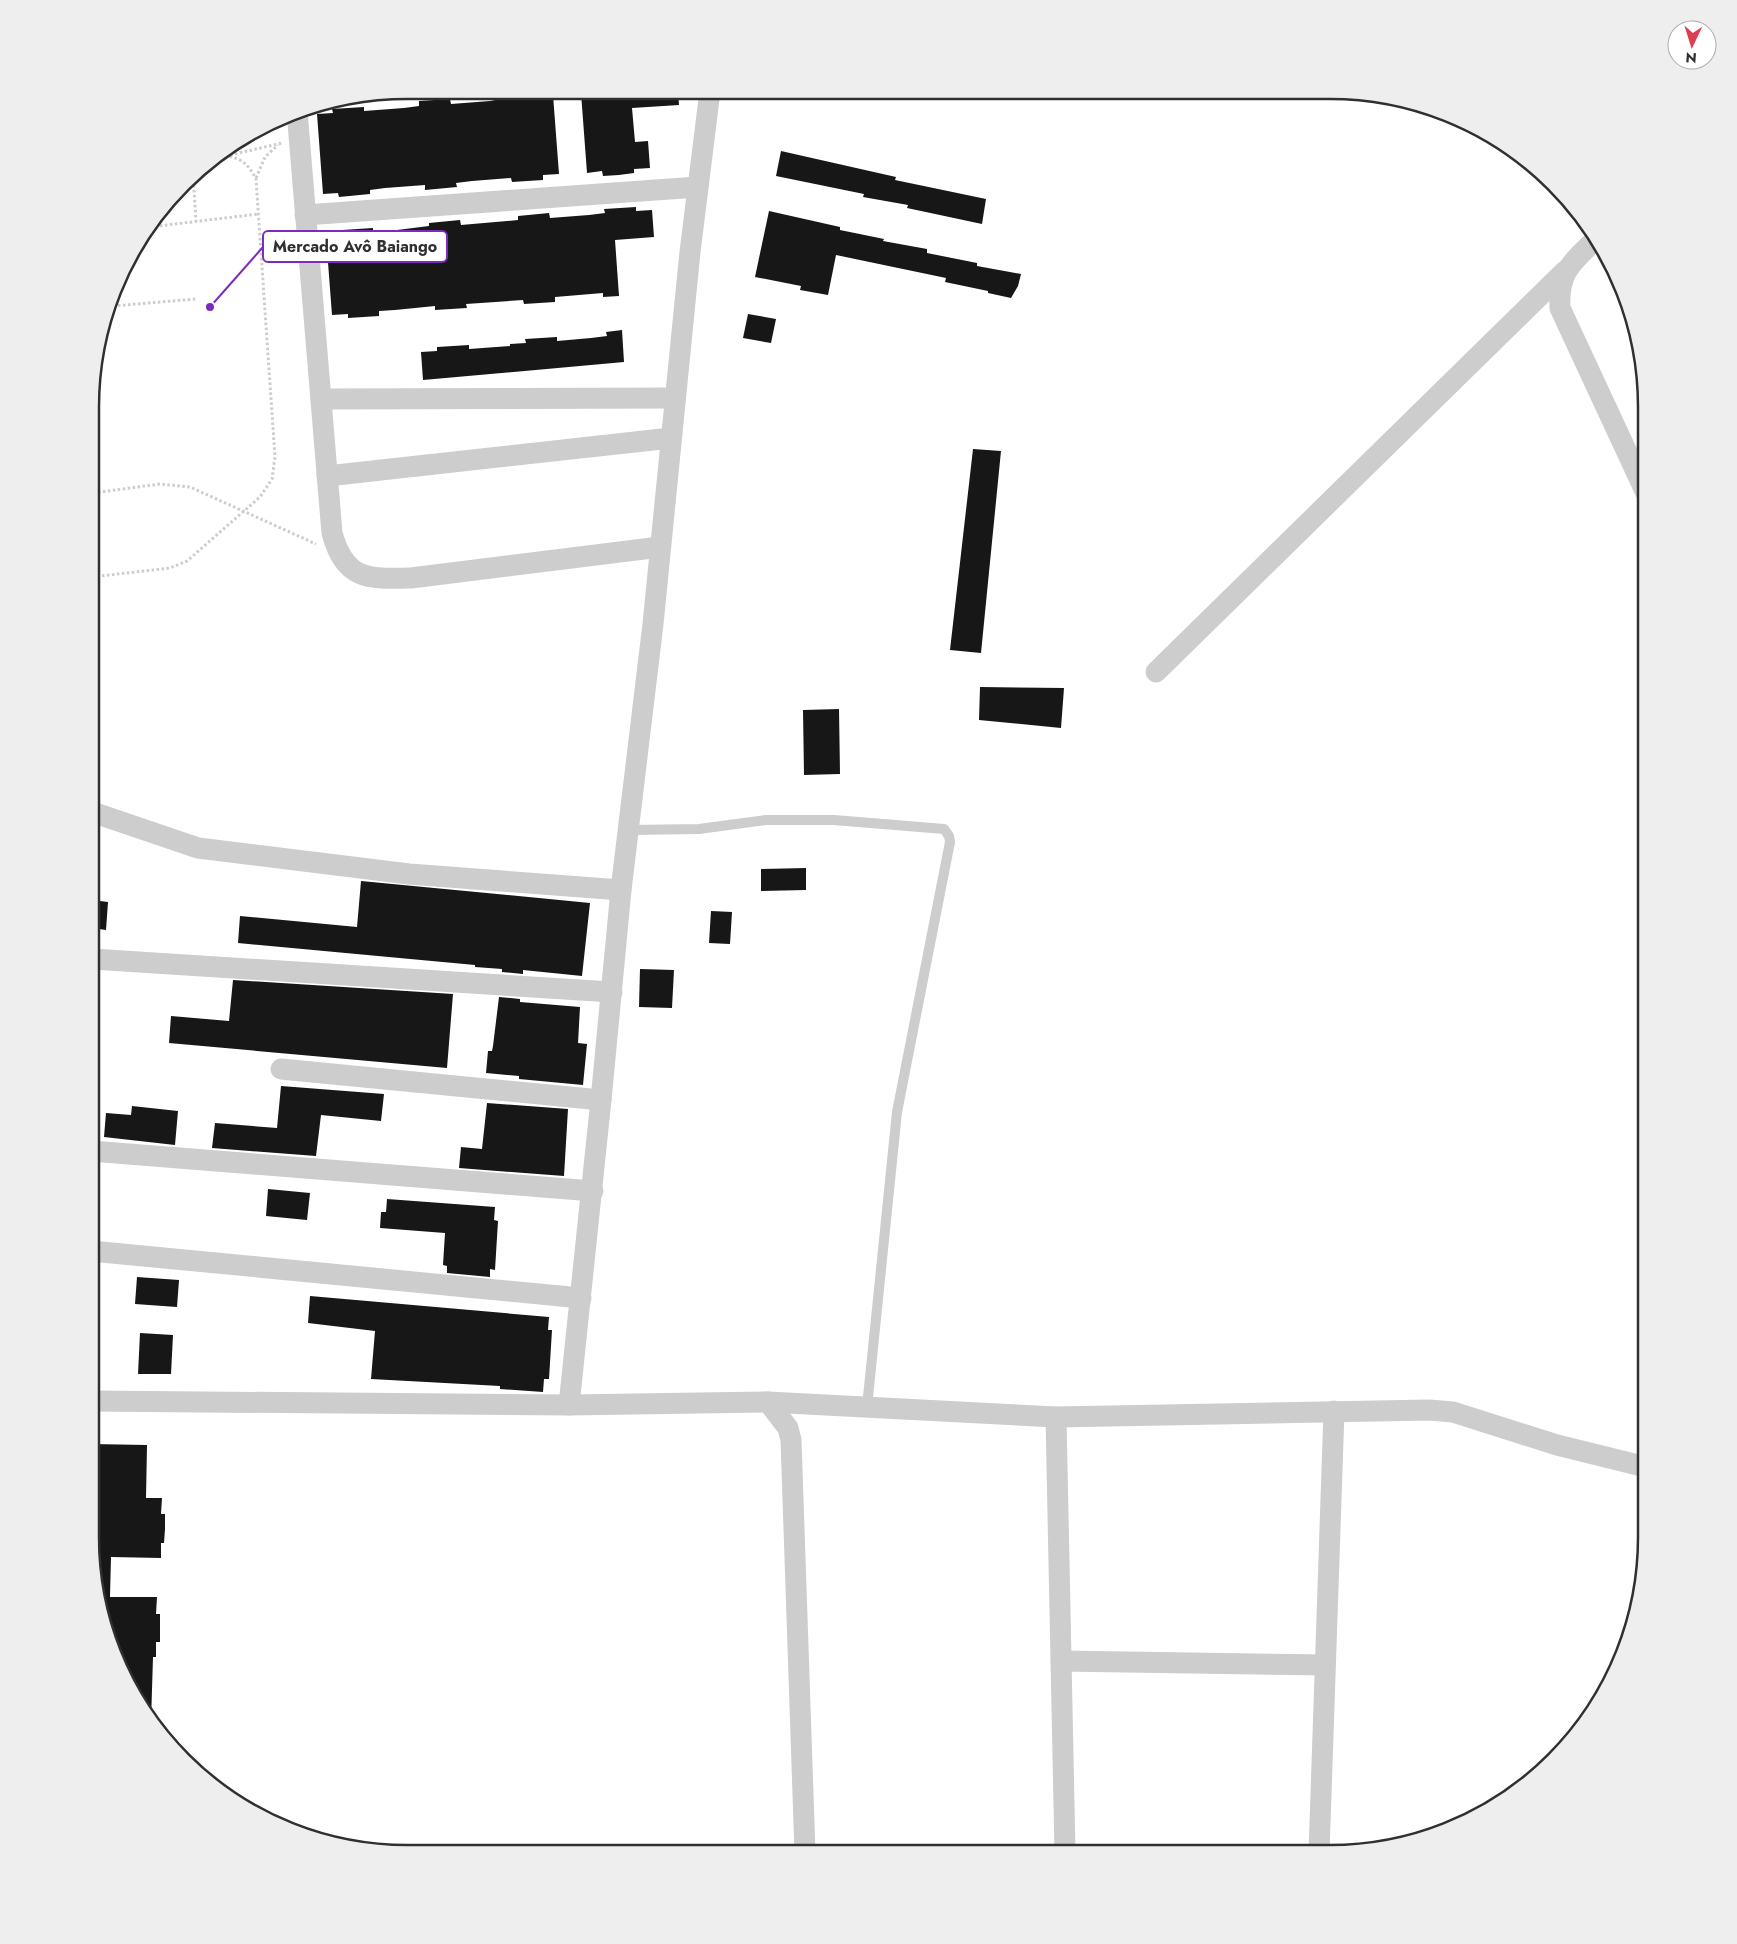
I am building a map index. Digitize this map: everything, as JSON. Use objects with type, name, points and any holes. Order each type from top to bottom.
[{"type":"street","points":[[569,1404],[593,1191],[621,890],[630,830],[675,398],[709,99]]},
{"type":"street","points":[[298,119],[332,533],[338,554],[355,573],[383,579],[411,578],[660,547]]},
{"type":"street","points":[[305,215],[698,186]]},
{"type":"street","points":[[1156,672],[1565,271],[1593,247]]},
{"type":"street","points":[[1565,271],[1559,290],[1560,308],[1638,476]]},
{"type":"street","points":[[321,399],[675,398]]},
{"type":"street","points":[[327,476],[671,438]]},
{"type":"street","points":[[99,814],[198,848],[409,874],[621,890]]},
{"type":"street","points":[[99,959],[612,992]]},
{"type":"street","points":[[281,1069],[601,1100]]},
{"type":"street","points":[[99,1152],[593,1191]]},
{"type":"street","points":[[99,1252],[582,1298]]},
{"type":"street","points":[[99,1401],[569,1404],[768,1402],[1056,1417],[1429,1410],[1453,1412],[1557,1445],[1638,1465]]},
{"type":"street","points":[[768,1402],[788,1428],[791,1440],[805,1845]]},
{"type":"street","points":[[1319,1845],[1334,1411]]},
{"type":"street","points":[[1056,1417],[1065,1845]]},
{"type":"street","points":[[1061,1661],[1325,1665]]},
{"type":"lane","points":[[630,830],[699,829],[766,820],[834,820],[944,829],[949,836],[950,842],[897,1112],[867,1407]]},
{"type":"path","points":[[99,576],[170,568],[187,561],[260,497],[272,479],[275,457],[256,179],[258,168],[265,157],[273,148],[283,143],[230,155]]},
{"type":"path","points":[[228,156],[239,158],[250,166],[256,179]]},
{"type":"path","points":[[194,185],[196,221]]},
{"type":"path","points":[[157,226],[259,214]]},
{"type":"path","points":[[116,306],[196,298]]},
{"type":"path","points":[[99,492],[160,484],[190,487],[338,554]]},
{"type":"building","points":[[450,99],[451,104],[501,99],[553,99],[559,174],[543,175],[543,180],[512,182],[511,178],[472,181],[456,183],[457,187],[425,190],[425,185],[370,190],[370,194],[339,197],[338,193],[323,194],[317,114],[333,113],[332,109],[364,107],[364,111],[404,108],[419,106],[419,101]]},
{"type":"building","points":[[581,99],[679,99],[679,105],[632,108],[635,142],[648,141],[650,168],[634,169],[634,173],[619,175],[603,176],[602,171],[587,173]]},
{"type":"building","points":[[781,151],[896,177],[895,180],[986,199],[982,224],[907,208],[908,205],[863,197],[864,194],[776,176]]},
{"type":"building","points":[[636,207],[636,211],[652,210],[654,237],[615,240],[619,296],[603,297],[603,293],[555,297],[555,302],[524,304],[523,300],[466,304],[467,308],[435,310],[435,306],[379,311],[379,316],[348,318],[348,314],[332,315],[326,236],[342,234],[342,230],[373,228],[373,233],[429,226],[429,223],[460,220],[461,225],[518,220],[518,216],[549,213],[550,218],[589,215],[605,213],[604,209]]},
{"type":"building","points":[[769,211],[840,227],[840,230],[884,239],[883,241],[927,249],[927,253],[977,263],[977,266],[1021,274],[1018,286],[1011,298],[945,282],[946,278],[836,255],[828,295],[800,290],[801,286],[755,277]]},
{"type":"building","points":[[748,314],[776,319],[771,343],[743,338]]},
{"type":"building","points":[[622,330],[624,362],[423,380],[421,352],[437,351],[437,347],[469,345],[469,349],[510,346],[510,344],[526,343],[525,339],[557,337],[557,341],[591,338],[607,336],[606,332]]},
{"type":"building","points":[[973,449],[1001,451],[981,653],[950,650]]},
{"type":"building","points":[[980,687],[1064,688],[1061,728],[979,720]]},
{"type":"building","points":[[839,709],[840,774],[804,775],[803,710]]},
{"type":"building","points":[[806,868],[806,890],[761,891],[761,869]]},
{"type":"building","points":[[361,881],[590,903],[582,976],[523,970],[523,974],[502,972],[502,969],[475,967],[475,965],[238,943],[240,916],[357,927]]},
{"type":"building","points":[[99,901],[108,902],[106,930],[99,929]]},
{"type":"building","points":[[711,911],[732,912],[730,944],[709,943]]},
{"type":"building","points":[[640,969],[674,970],[672,1008],[639,1007]]},
{"type":"building","points":[[233,980],[453,994],[447,1068],[169,1043],[171,1016],[229,1021]]},
{"type":"building","points":[[499,997],[520,999],[520,1002],[580,1007],[578,1043],[587,1044],[583,1085],[519,1079],[519,1076],[486,1073],[488,1051],[492,1051],[493,1046]]},
{"type":"building","points":[[281,1086],[384,1094],[381,1121],[321,1115],[316,1156],[212,1148],[215,1123],[277,1128]]},
{"type":"building","points":[[487,1103],[568,1109],[564,1176],[459,1168],[461,1147],[482,1149]]},
{"type":"building","points":[[132,1106],[178,1111],[175,1145],[104,1137],[106,1113],[131,1115]]},
{"type":"building","points":[[268,1189],[310,1193],[307,1220],[266,1216]]},
{"type":"building","points":[[387,1199],[495,1207],[494,1220],[498,1221],[495,1270],[490,1269],[490,1277],[447,1273],[447,1266],[443,1265],[445,1233],[380,1228],[381,1212],[386,1212]]},
{"type":"building","points":[[137,1277],[179,1280],[177,1307],[135,1304]]},
{"type":"building","points":[[310,1296],[549,1317],[548,1330],[552,1330],[549,1379],[544,1379],[543,1392],[500,1389],[500,1386],[371,1379],[375,1331],[308,1323]]},
{"type":"building","points":[[140,1333],[173,1335],[171,1374],[138,1374]]},
{"type":"building","points":[[99,1444],[147,1445],[146,1498],[162,1498],[161,1514],[165,1514],[165,1529],[164,1543],[161,1543],[161,1558],[111,1557],[110,1597],[157,1597],[156,1614],[160,1614],[160,1642],[156,1642],[156,1657],[153,1657],[151,1709],[140,1691],[122,1655],[109,1617],[101,1578],[99,1557]]},
{"type":"place","name":"Mercado Avô Baiango","points":[[210,307]]}]
